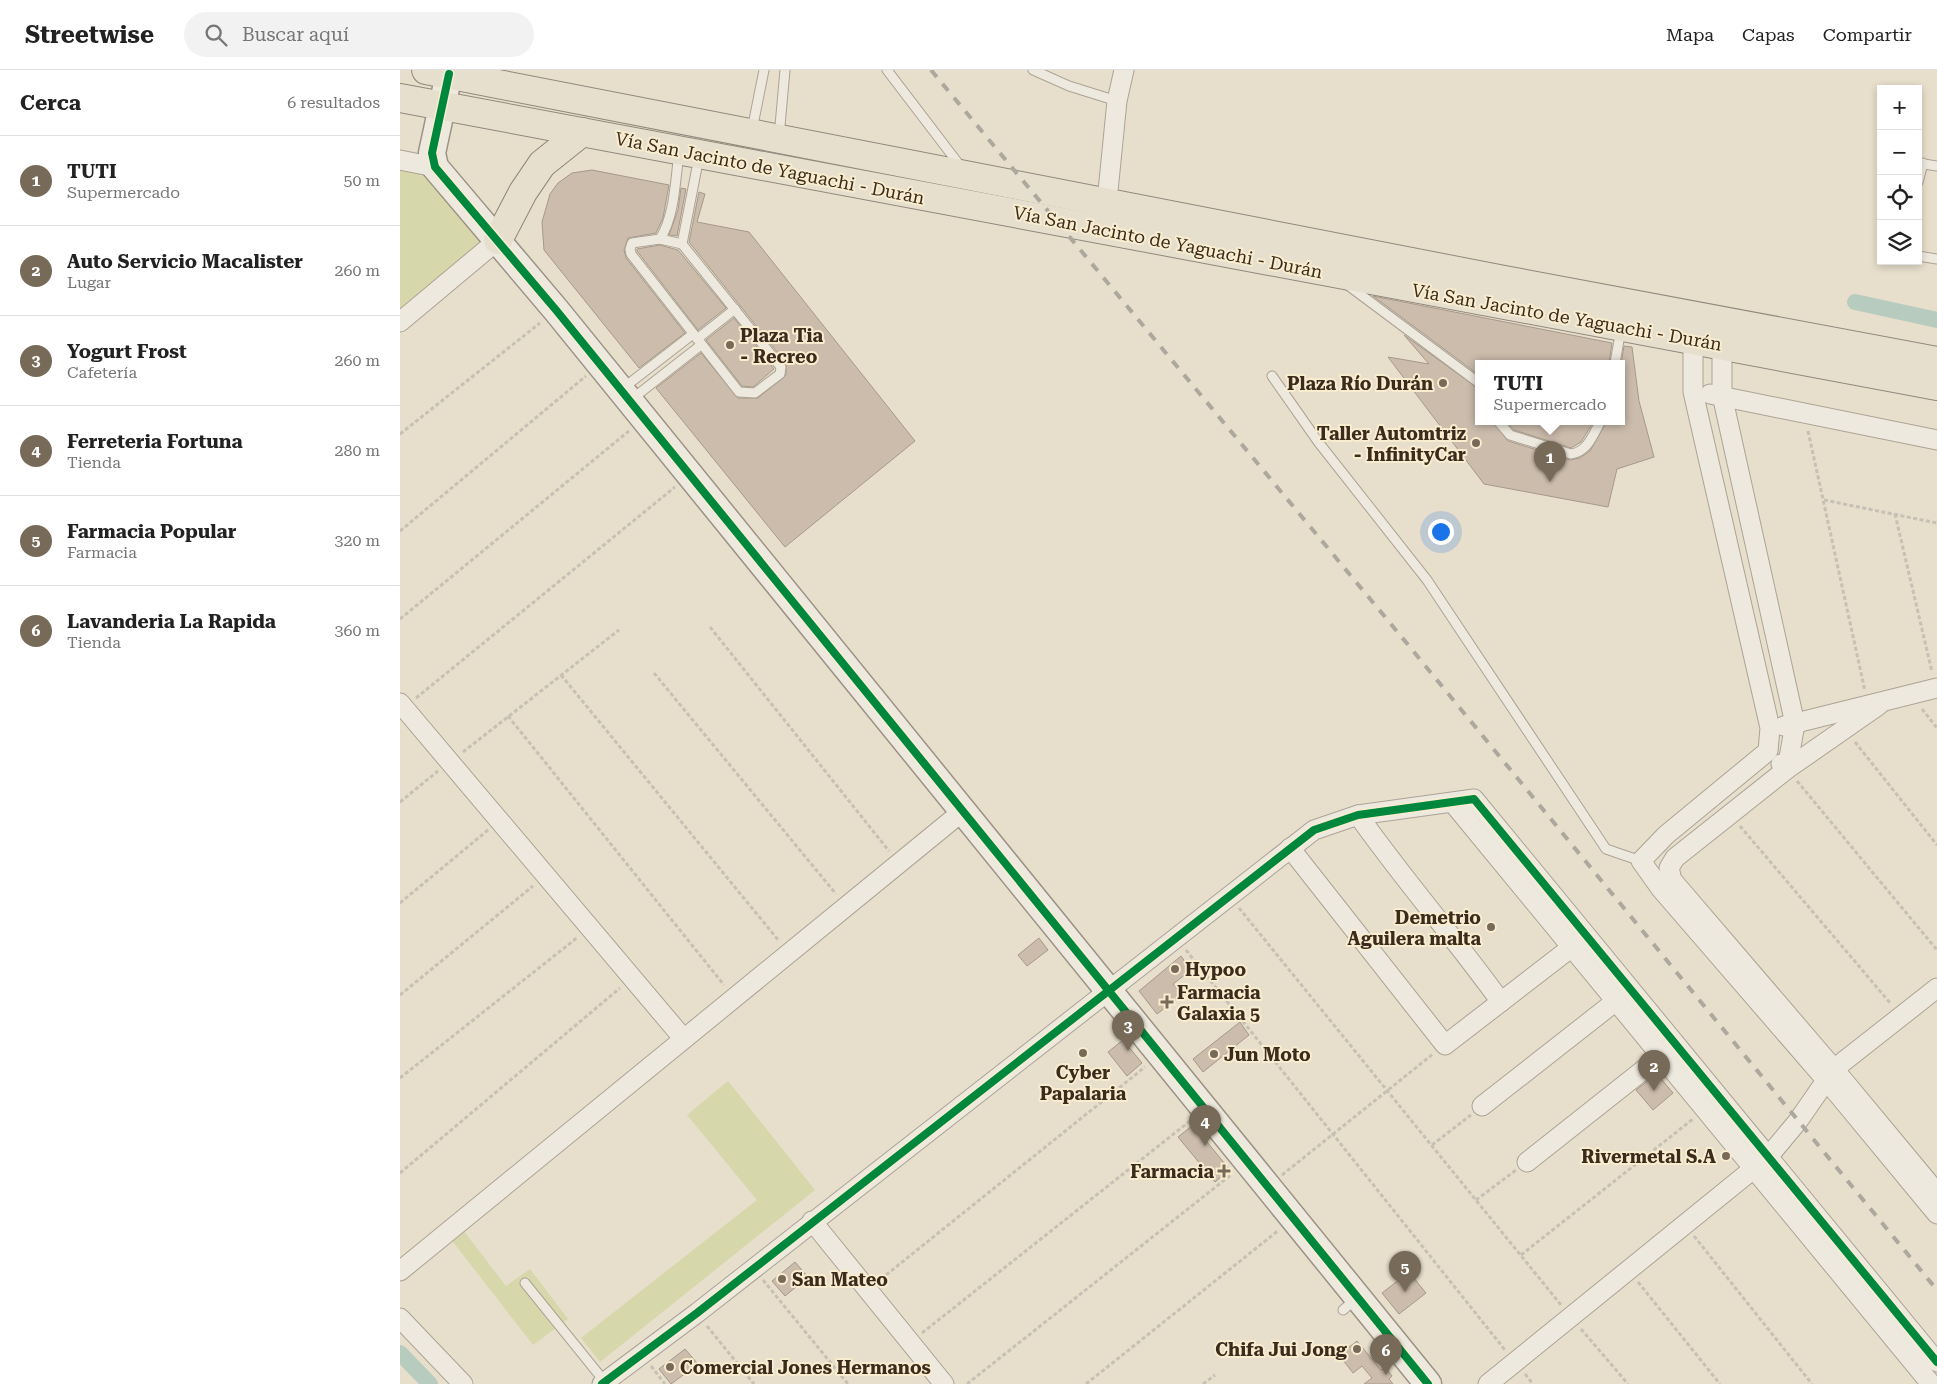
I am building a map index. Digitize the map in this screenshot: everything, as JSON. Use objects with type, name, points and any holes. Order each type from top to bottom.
[{"type":"main road","name":"Vía San Jacinto de Yaguachi - Durán","points":[[438,72],[1107,201],[1693,328],[1937,361]]},
{"type":"main road","name":"Vía San Jacinto de Yaguachi - Durán","points":[[400,98],[689,154],[1621,327],[1693,328]]},
{"type":"main road","points":[[498,240],[523,192],[542,164],[582,132]]},
{"type":"main road","name":"Vía San Jacinto de Yaguachi - Durán","points":[[1722,333],[1937,386]]},
{"type":"street","points":[[1107,201],[1117,101],[1124,70]]},
{"type":"street","points":[[438,72],[442,106],[432,153],[434,167],[556,310],[690,474],[747,555],[963,811],[1294,1218],[1351,1304],[1428,1384]]},
{"type":"street","points":[[400,160],[434,167]]},
{"type":"street","points":[[400,322],[498,240]]},
{"type":"street","points":[[1693,328],[1693,392],[1770,728],[1768,751],[1666,835],[1641,861],[1661,889],[1937,1193]]},
{"type":"street","points":[[1722,333],[1722,395],[1795,724],[1787,769]]},
{"type":"street","points":[[1693,392],[1722,395],[1937,440]]},
{"type":"street","points":[[1770,728],[1795,724],[1937,688]]},
{"type":"street","points":[[1886,701],[1787,769],[1675,858],[1668,868],[1672,880],[1831,1075],[1937,1214]]},
{"type":"street","points":[[402,705],[498,822],[683,1038]]},
{"type":"street","points":[[1768,751],[1787,769]]},
{"type":"street","points":[[604,1383],[697,1313],[812,1221],[1110,991],[1314,830],[1358,815],[1474,799],[1761,1163],[1931,1384]]},
{"type":"street","points":[[1453,803],[1705,1109],[1761,1163],[1937,1362]]},
{"type":"street","points":[[400,1271],[963,811]]},
{"type":"street","points":[[1358,815],[1396,869],[1470,959],[1501,1002]]},
{"type":"street","points":[[1290,848],[1445,1045],[1572,947]]},
{"type":"street","points":[[1488,1384],[1761,1163],[1831,1075],[1937,988]]},
{"type":"street","points":[[1482,1106],[1616,1001]]},
{"type":"street","points":[[1527,1162],[1661,1056]]},
{"type":"street","points":[[812,1221],[944,1384]]},
{"type":"street","points":[[400,1318],[464,1384]]},
{"type":"lane","points":[[751,132],[764,70]]},
{"type":"lane","points":[[779,138],[785,70]]},
{"type":"lane","points":[[887,70],[966,174]]},
{"type":"lane","points":[[1034,70],[1069,86],[1117,101]]},
{"type":"lane","points":[[660,239],[669,220],[689,154]]},
{"type":"lane","points":[[682,244],[689,154]]},
{"type":"lane","points":[[1922,163],[1937,166]]},
{"type":"lane","points":[[660,239],[682,244],[781,367],[780,374],[755,393],[742,394],[631,254],[630,246],[636,241],[660,239]]},
{"type":"lane","points":[[1922,257],[1937,260]]},
{"type":"lane","points":[[1330,273],[1475,383]]},
{"type":"lane","points":[[632,403],[697,339],[734,308]]},
{"type":"lane","points":[[1616,360],[1621,327]]},
{"type":"lane","points":[[632,403],[697,339]]},
{"type":"lane","points":[[1272,376],[1319,443],[1427,580],[1606,849],[1641,861]]},
{"type":"lane","points":[[1501,425],[1510,435],[1571,454],[1579,453],[1585,448],[1599,425]]},
{"type":"lane","points":[[525,1283],[604,1383]]},
{"type":"path","points":[[400,434],[556,310]]},
{"type":"path","points":[[400,531],[600,364]]},
{"type":"path","points":[[400,619],[632,403]]},
{"type":"path","points":[[1804,412],[1868,704]]},
{"type":"path","points":[[402,705],[690,474]]},
{"type":"path","points":[[1824,500],[1937,523]]},
{"type":"path","points":[[1895,514],[1937,688]]},
{"type":"path","points":[[710,627],[899,863]]},
{"type":"path","points":[[400,802],[619,630]]},
{"type":"path","points":[[654,673],[846,906]]},
{"type":"path","points":[[561,675],[788,953]]},
{"type":"path","points":[[1910,695],[1937,728]]},
{"type":"path","points":[[508,716],[734,997]]},
{"type":"path","points":[[1845,729],[1937,845]]},
{"type":"path","points":[[1787,769],[1937,950]]},
{"type":"path","points":[[1730,814],[1901,1016]]},
{"type":"path","points":[[400,903],[498,822]]},
{"type":"path","points":[[400,995],[544,876]]},
{"type":"path","points":[[1229,896],[1571,1317],[1628,1384]]},
{"type":"path","points":[[400,1078],[589,928]]},
{"type":"path","points":[[1177,938],[1515,1362]]},
{"type":"path","points":[[400,1173],[632,978]]},
{"type":"path","points":[[1268,1186],[1445,1045]]},
{"type":"path","points":[[868,1290],[1161,1054]]},
{"type":"path","points":[[1432,1145],[1482,1106]]},
{"type":"path","points":[[910,1342],[1205,1109]]},
{"type":"path","points":[[1521,1255],[1705,1109]]},
{"type":"path","points":[[967,1384],[1248,1162]]},
{"type":"path","points":[[1476,1200],[1527,1162]]},
{"type":"path","points":[[1086,1384],[1294,1218]]},
{"type":"path","points":[[1685,1224],[1812,1384]]},
{"type":"path","points":[[753,1268],[848,1384]]},
{"type":"path","points":[[1628,1270],[1720,1384]]},
{"type":"path","points":[[697,1313],[754,1384]]},
{"type":"path","points":[[1203,1384],[1215,1375]]},
{"type":"green space","points":[[400,162],[434,168],[497,241],[400,321]]},
{"type":"green space","points":[[728,1081],[815,1190],[600,1362],[581,1338],[757,1200],[687,1115]]},
{"type":"green space","points":[[463,1230],[506,1286],[530,1269],[568,1319],[533,1345],[450,1238]]},
{"type":"building","points":[[592,170],[669,185],[663,218],[656,233],[628,238],[624,250],[626,258],[685,333],[639,368],[544,250],[542,222],[550,194],[558,183],[572,173]]},
{"type":"building","points":[[681,188],[686,189],[677,236],[669,235],[678,210]]},
{"type":"building","points":[[699,192],[705,194],[697,222],[749,232],[915,441],[785,547],[656,388],[701,353],[738,398],[758,398],[786,375],[786,363],[689,242]]},
{"type":"building","points":[[660,245],[678,250],[726,308],[698,330],[637,251],[637,249]]},
{"type":"building","points":[[1373,296],[1612,343],[1609,360],[1475,360],[1475,372]]},
{"type":"building","points":[[734,318],[774,369],[753,387],[742,386],[706,340]]},
{"type":"building","points":[[1404,335],[1475,386],[1475,425],[1495,425],[1508,441],[1570,460],[1580,458],[1590,451],[1605,425],[1625,425],[1625,360],[1622,360],[1624,346],[1632,347],[1639,401],[1654,457],[1617,469],[1608,507],[1484,484],[1388,357],[1429,364]]},
{"type":"building","points":[[1510,425],[1592,425],[1581,442],[1571,448],[1514,430]]},
{"type":"building","points":[[1039,938],[1048,950],[1027,966],[1018,955]]},
{"type":"building","points":[[1181,956],[1191,970],[1173,984],[1182,995],[1157,1014],[1139,991]]},
{"type":"building","points":[[1240,1022],[1249,1035],[1203,1072],[1193,1059]]},
{"type":"building","points":[[1123,1040],[1142,1063],[1127,1076],[1108,1052]]},
{"type":"building","points":[[1657,1074],[1673,1093],[1653,1110],[1636,1090]]},
{"type":"building","points":[[1193,1125],[1230,1170],[1215,1182],[1178,1137]]},
{"type":"building","points":[[795,1262],[808,1277],[785,1296],[772,1281]]},
{"type":"building","points":[[1409,1272],[1426,1293],[1399,1314],[1382,1293]]},
{"type":"building","points":[[1357,1341],[1381,1370],[1385,1367],[1392,1376],[1389,1379],[1393,1384],[1364,1384],[1372,1378],[1362,1366],[1353,1373],[1339,1355]]},
{"type":"building","points":[[685,1349],[698,1364],[671,1384],[659,1369]]},
{"type":"waterway","points":[[1855,302],[1937,320]]},
{"type":"waterway","points":[[400,1353],[430,1384]]},
{"type":"railway","points":[[931,70],[1400,635],[1937,1290]]},
{"type":"cycle path","points":[[449,74],[432,153],[435,167],[556,310],[1428,1384]]},
{"type":"cycle path","points":[[602,1384],[697,1313],[1314,830],[1358,815],[1474,799],[1937,1362]]},
{"type":"place","name":"Plaza Tia - Recreo","points":[[730,345]]},
{"type":"place","name":"Plaza Río Durán","points":[[1443,383]]},
{"type":"place","name":"Taller Automtriz - InfinityCar","points":[[1476,443]]},
{"type":"place","name":"TUTI","points":[[1550,482]]},
{"type":"place","name":"Demetrio Aguilera malta","points":[[1491,927]]},
{"type":"place","name":"Hypoo","points":[[1175,969]]},
{"type":"place","name":"Farmacia Galaxia 5","points":[[1167,1002]]},
{"type":"place","name":"Yogurt Frost","points":[[1128,1051]]},
{"type":"place","name":"Cyber Papalaria","points":[[1083,1053]]},
{"type":"place","name":"Jun Moto","points":[[1214,1054]]},
{"type":"place","name":"Auto Servicio Macalister","points":[[1654,1091]]},
{"type":"place","name":"Ferreteria Fortuna","points":[[1205,1146]]},
{"type":"place","name":"Rivermetal S.A","points":[[1726,1156]]},
{"type":"place","name":"Farmacia","points":[[1224,1171]]},
{"type":"place","name":"San Mateo","points":[[782,1279]]},
{"type":"place","name":"Farmacia Popular","points":[[1405,1292]]},
{"type":"place","name":"Chifa Jui Jong","points":[[1357,1349]]},
{"type":"place","name":"Comercial Jones Hermanos","points":[[670,1367]]},
{"type":"place","name":"Lavanderia La Rapida","points":[[1386,1375]]}]
